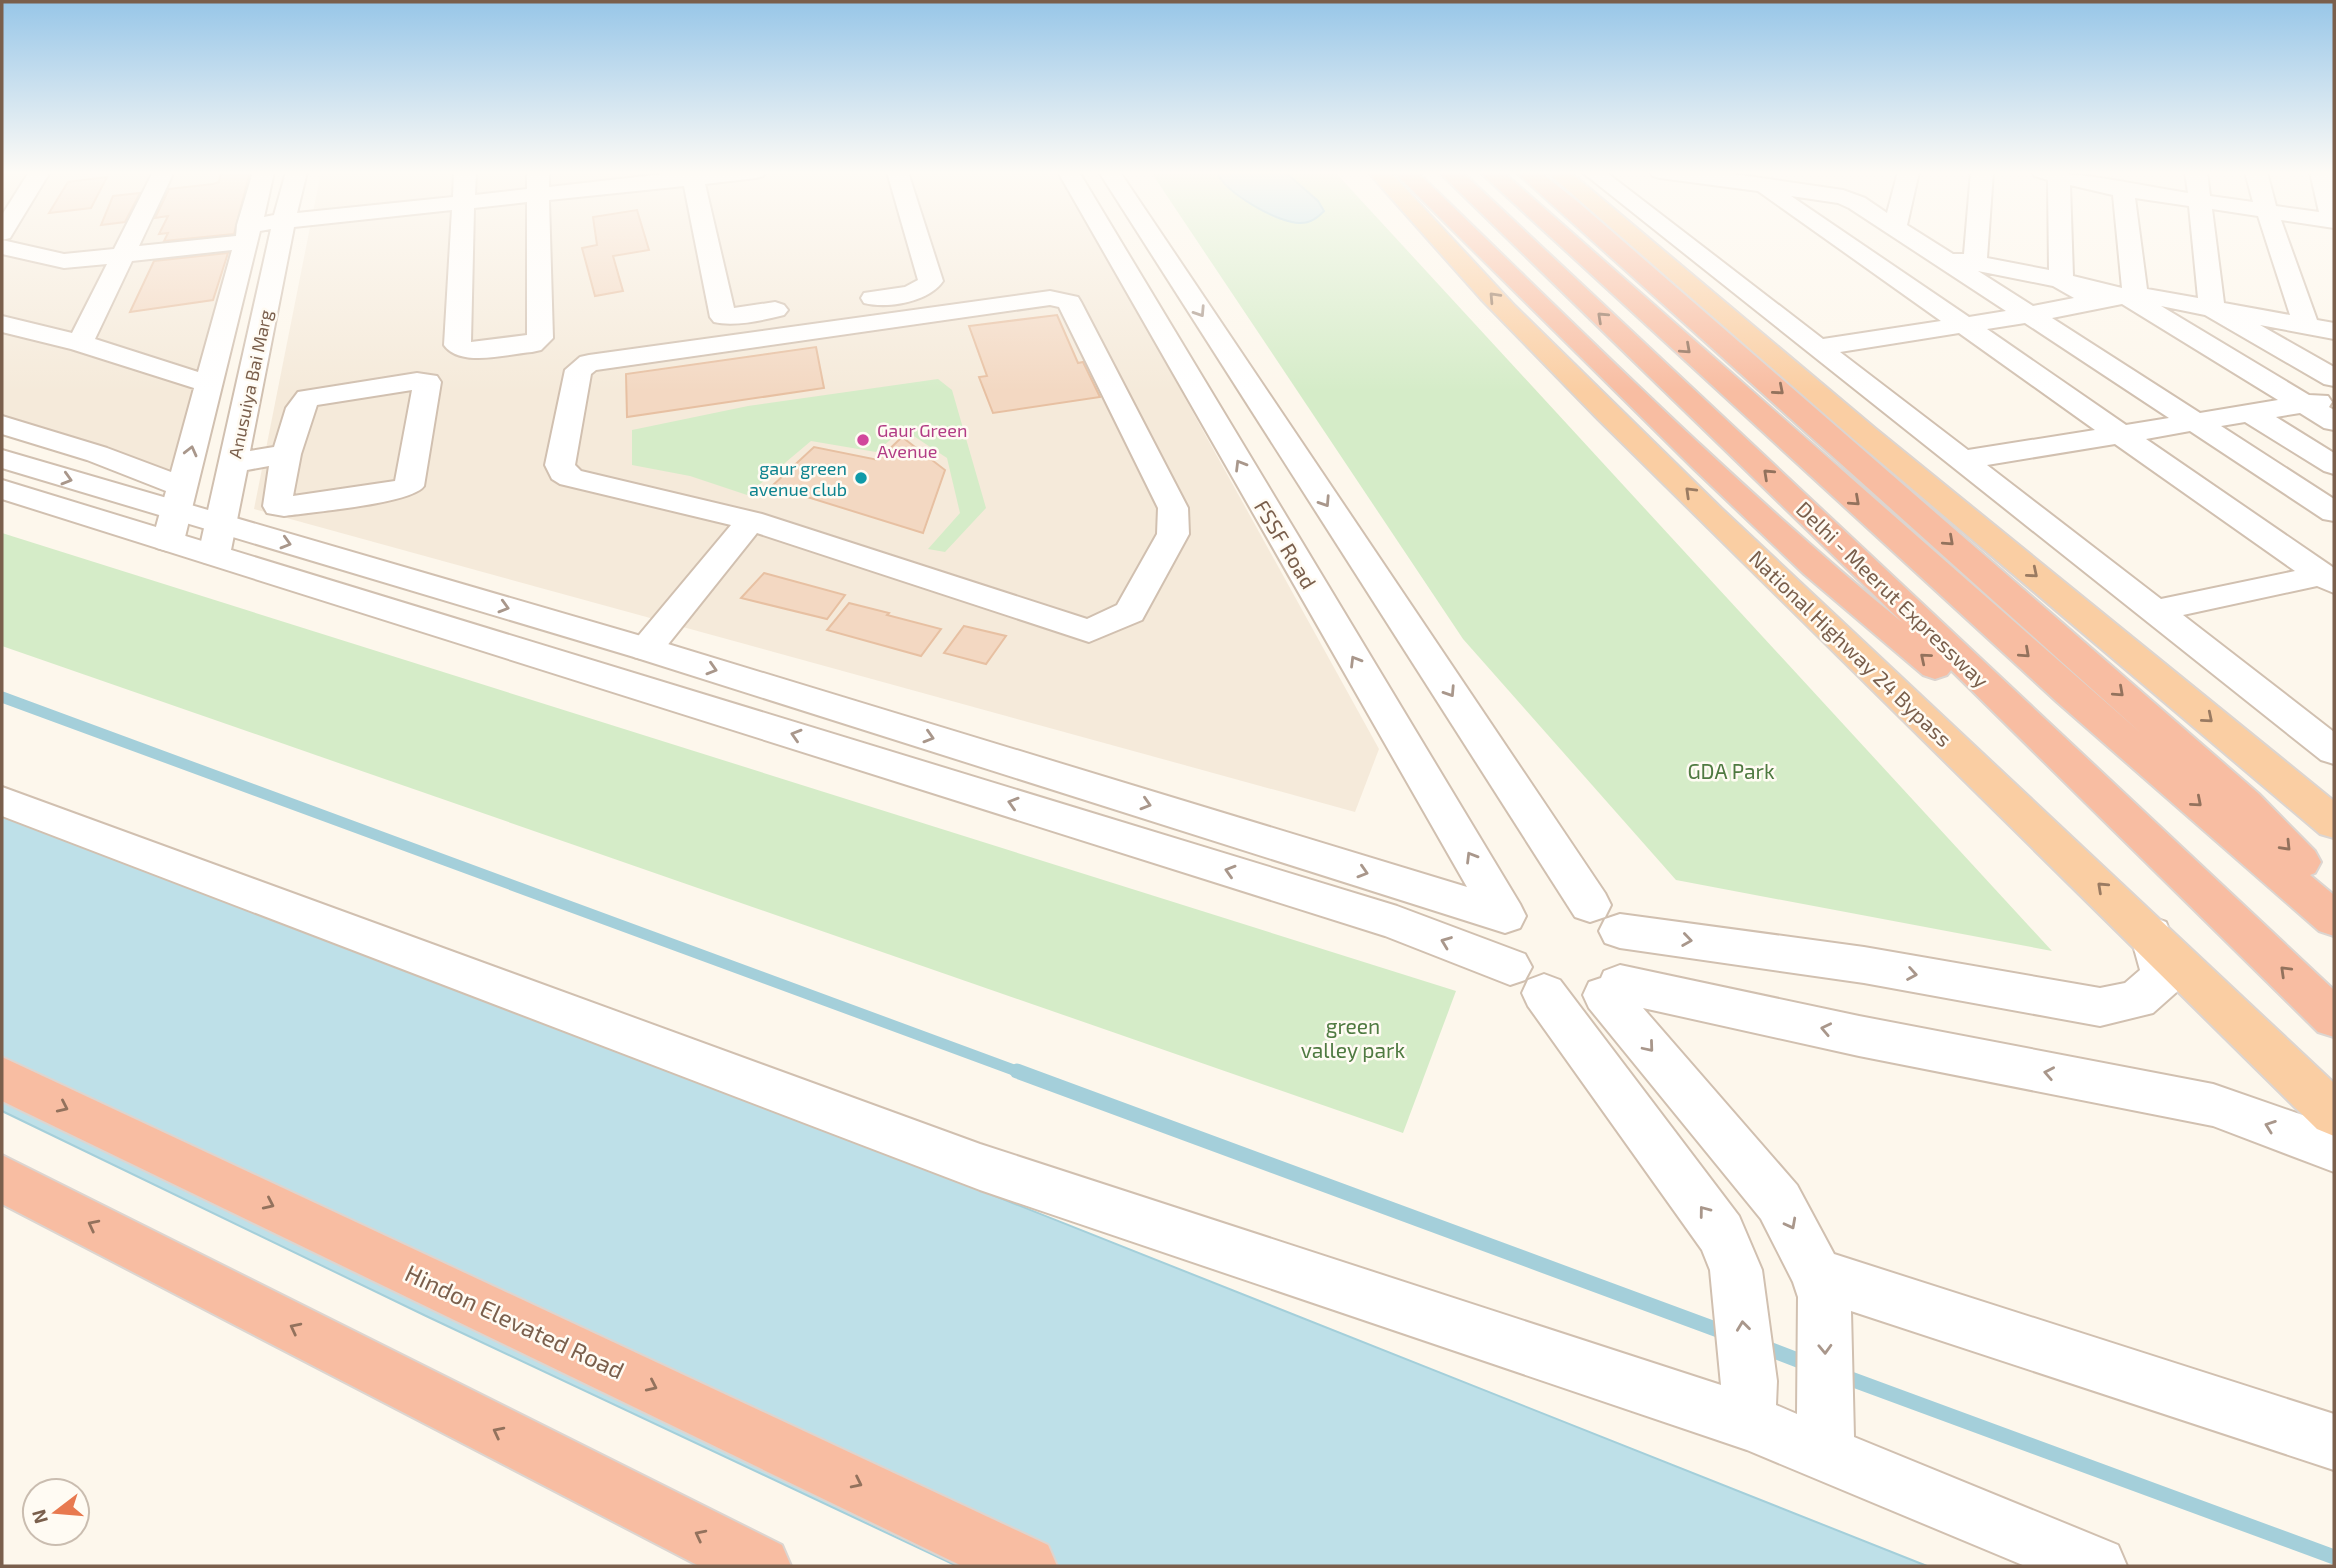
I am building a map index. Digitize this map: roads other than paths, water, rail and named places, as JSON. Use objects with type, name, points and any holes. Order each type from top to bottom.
[{"type":"highway","name":"National Highway 24 Bypass","points":[[1446,245],[1520,324],[1667,471],[2151,934],[2334,1114]]},
{"type":"highway","points":[[1478,245],[1815,566],[2184,875]]},
{"type":"highway","name":"Delhi - Meerut Expressway","points":[[1525,245],[1821,524],[2334,1018]]},
{"type":"highway","name":"Delhi - Meerut Expressway","points":[[1571,245],[2060,684],[2334,919]]},
{"type":"highway","points":[[1620,245],[1685,295],[2334,823]]},
{"type":"highway","points":[[1633,245],[2245,804],[2334,896]]},
{"type":"highway","points":[[1520,324],[1556,321]]},
{"type":"highway","name":"Hindon Elevated Road","points":[[2,1078],[1027,1566]]},
{"type":"highway","points":[[2,1178],[761,1566]]},
{"type":"street","points":[[80,343],[127,245]]},
{"type":"street","points":[[2,247],[52,260],[122,256],[180,245]]},
{"type":"street","name":"Anusuiya Bai Marg","points":[[168,541],[243,245]]},
{"type":"street","name":"Anusuiya Bai Marg","points":[[217,539],[279,245]]},
{"type":"street","points":[[461,245],[457,345],[468,350],[532,344],[540,338],[538,245]]},
{"type":"street","points":[[708,245],[723,317],[792,308]]},
{"type":"street","points":[[847,301],[924,289],[931,281],[920,245]]},
{"type":"street","name":"FSSF Road","points":[[1110,245],[1505,916]]},
{"type":"street","points":[[2,425],[97,454],[179,499],[217,539],[1397,923],[1565,999],[1587,1000],[1613,989],[1628,970],[1630,954],[1157,245]]},
{"type":"street","points":[[1685,245],[2334,751]]},
{"type":"street","points":[[1845,245],[1964,324],[2328,579]]},
{"type":"street","points":[[1926,245],[2027,315],[2334,512]]},
{"type":"street","points":[[1975,262],[1976,245]]},
{"type":"street","points":[[2056,245],[2061,280]]},
{"type":"street","points":[[2127,245],[2131,295]]},
{"type":"street","points":[[2205,245],[2212,309]]},
{"type":"street","points":[[2279,245],[2307,327]]},
{"type":"street","points":[[1946,258],[2131,295],[2334,331]]},
{"type":"street","points":[[2061,280],[2098,303]]},
{"type":"street","points":[[1817,348],[2027,315],[2131,295],[2334,422]]},
{"type":"street","points":[[1060,299],[1069,302],[1173,508],[1175,521],[1173,534],[1130,612],[1089,631],[751,521],[571,478],[563,472],[560,465],[578,370],[581,366],[693,348],[1060,299]]},
{"type":"street","points":[[2212,309],[2334,378]]},
{"type":"street","points":[[2,324],[80,343],[208,384]]},
{"type":"street","points":[[417,381],[427,382],[409,486],[399,490],[278,506],[276,502],[286,454],[300,408],[308,398],[417,381]]},
{"type":"street","points":[[1963,460],[2334,400]]},
{"type":"street","points":[[2253,415],[2334,465]]},
{"type":"street","points":[[234,463],[286,454]]},
{"type":"street","points":[[2,460],[179,499]]},
{"type":"street","points":[[2,489],[168,541],[217,539],[646,649],[1505,916]]},
{"type":"street","points":[[646,649],[751,521]]},
{"type":"street","points":[[2154,611],[2328,579]]},
{"type":"street","points":[[2,801],[980,1167],[1827,1428],[2097,1566]]},
{"type":"street","points":[[1749,1402],[1736,1270],[1721,1234],[1501,949],[1499,932],[1505,916],[1535,897],[1555,895],[1576,899],[1605,918],[2100,1007],[2137,1000],[2164,976],[2151,934]]},
{"type":"street","points":[[1613,989],[2213,1105],[2334,1149]]},
{"type":"street","points":[[1613,989],[1779,1202],[1820,1286],[1827,1428]]},
{"type":"street","points":[[1820,1286],[2334,1442]]},
{"type":"water","points":[[2,809],[358,943],[1927,1566],[957,1566],[426,1316],[2,1111]]},
{"type":"waterway","points":[[2,697],[1022,1073]]},
{"type":"waterway","points":[[1017,1071],[1726,1333]]},
{"type":"waterway","points":[[1761,1346],[1808,1364]]},
{"type":"waterway","points":[[1840,1375],[2334,1557]]},
{"type":"place","name":"Gaur Green Avenue","points":[[863,440]]},
{"type":"place","name":"gaur green avenue club","points":[[861,478]]},
{"type":"park label","name":"GDA Park","points":[[1731,770]]},
{"type":"park label","name":"green valley park","points":[[1353,1037]]}]
